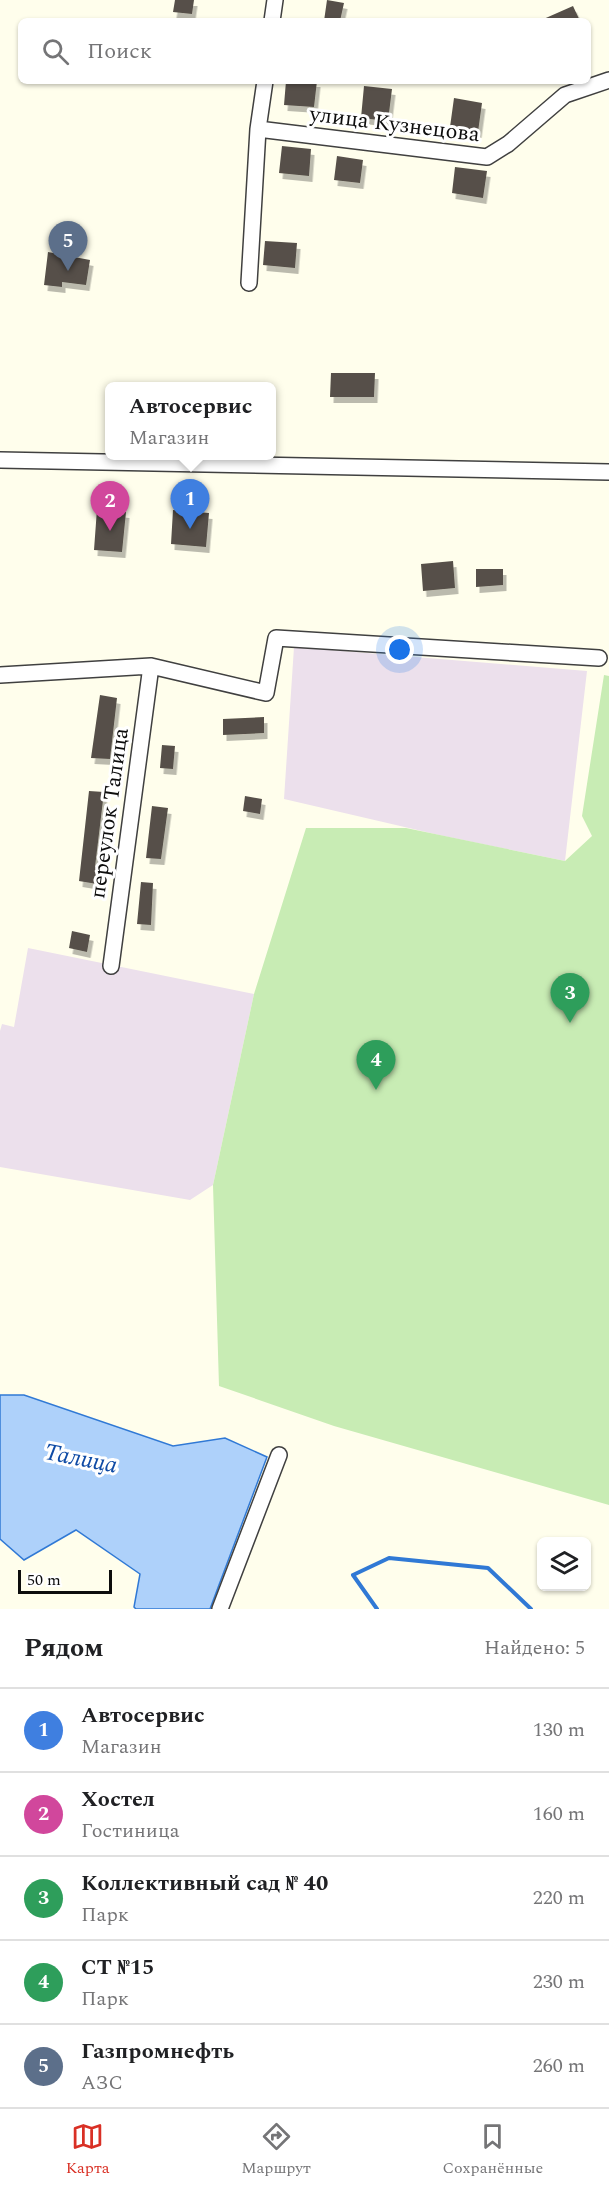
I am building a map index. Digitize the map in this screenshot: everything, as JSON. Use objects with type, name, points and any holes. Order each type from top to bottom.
[{"type":"street","points":[[272,18],[275,0]]},
{"type":"street","name":"улица Кузнецова","points":[[258,129],[487,158],[508,144],[565,95],[609,80]]},
{"type":"street","points":[[249,283],[258,129],[264,84]]},
{"type":"street","points":[[0,460],[609,472]]},
{"type":"street","points":[[0,675],[150,666],[266,693],[276,638],[599,658]]},
{"type":"street","name":"переулок Талица","points":[[111,966],[150,666]]},
{"type":"street","points":[[220,1609],[279,1455]]},
{"type":"shaded area","points":[[294,647],[587,671],[565,861],[284,799]]},
{"type":"shaded area","points":[[28,948],[254,994],[213,1185],[190,1200],[0,1167],[0,1031],[2,1024],[14,1027]]},
{"type":"green space","points":[[604,675],[609,676],[609,1505],[334,1426],[219,1386],[213,1185],[254,994],[306,828],[406,828],[565,861],[592,836],[582,816]]},
{"type":"water","points":[[0,1395],[24,1395],[173,1446],[225,1438],[267,1457],[210,1609],[136,1609],[134,1607],[140,1574],[76,1530],[24,1560],[0,1539]]},
{"type":"building","points":[[175,0],[194,0],[192,14],[173,12]]},
{"type":"building","points":[[327,0],[344,3],[341,18],[324,18]]},
{"type":"building","points":[[573,6],[579,18],[546,18]]},
{"type":"building","points":[[286,84],[317,84],[314,107],[284,105]]},
{"type":"building","points":[[364,86],[392,89],[388,121],[361,118]]},
{"type":"building","points":[[454,98],[482,103],[478,132],[450,127]]},
{"type":"building","points":[[282,146],[311,149],[309,176],[279,173]]},
{"type":"building","points":[[337,156],[363,160],[360,183],[334,180]]},
{"type":"building","points":[[455,167],[487,171],[483,198],[452,193]]},
{"type":"building","points":[[265,241],[297,243],[295,268],[263,265]]},
{"type":"building","points":[[48,252],[90,260],[86,285],[62,282],[62,287],[44,285]]},
{"type":"building","points":[[331,373],[375,373],[374,397],[330,397]]},
{"type":"building","points":[[97,509],[126,512],[122,552],[94,550]]},
{"type":"building","points":[[173,510],[209,513],[206,547],[171,544]]},
{"type":"building","points":[[453,561],[455,588],[423,591],[421,564]]},
{"type":"building","points":[[476,569],[503,569],[503,585],[476,587]]},
{"type":"building","points":[[100,695],[117,698],[110,759],[91,758]]},
{"type":"building","points":[[264,717],[264,733],[223,735],[223,719]]},
{"type":"building","points":[[162,745],[175,746],[173,769],[160,768]]},
{"type":"building","points":[[89,791],[104,792],[95,867],[100,868],[97,884],[79,881]]},
{"type":"building","points":[[245,796],[262,799],[260,814],[243,811]]},
{"type":"building","points":[[152,806],[168,808],[161,859],[146,858]]},
{"type":"building","points":[[141,882],[153,883],[151,925],[137,924]]},
{"type":"building","points":[[72,931],[90,935],[87,952],[69,948]]},
{"type":"waterway","name":"Талица","points":[[377,1609],[353,1575],[389,1558],[488,1568],[531,1609]]},
{"type":"place","name":"Газпромнефть","points":[[68,271]]},
{"type":"place","name":"Автосервис","points":[[190,529]]},
{"type":"place","name":"Хостел","points":[[110,531]]},
{"type":"place","name":"Коллективный сад № 40","points":[[570,1023]]},
{"type":"place","name":"СТ №15","points":[[376,1090]]}]
